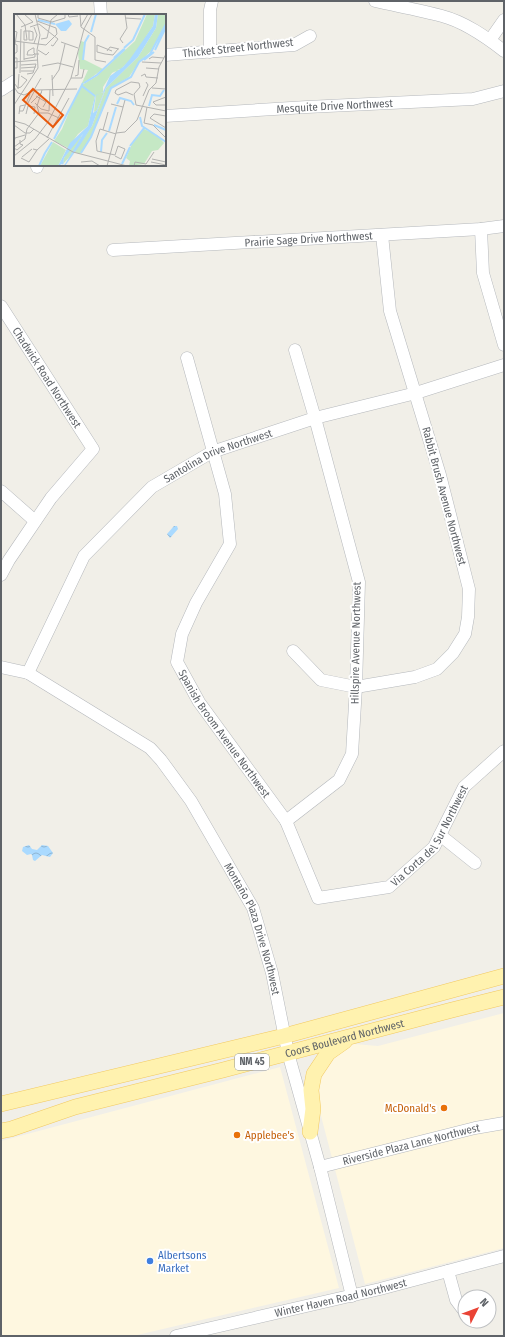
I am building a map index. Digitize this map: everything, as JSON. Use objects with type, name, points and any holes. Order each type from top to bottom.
[{"type":"main road","name":"Coors Boulevard Northwest","points":[[1,1104],[284,1036],[504,976]]},
{"type":"main road","name":"Coors Boulevard Northwest","points":[[1,1131],[75,1107],[504,997]]},
{"type":"main road","points":[[310,1132],[313,1109],[311,1090],[314,1074],[328,1053],[354,1035]]},
{"type":"street","points":[[100,1],[101,14]]},
{"type":"street","points":[[210,52],[210,10],[212,1]]},
{"type":"street","points":[[375,1],[444,16],[470,28],[490,40],[504,51]]},
{"type":"street","points":[[490,40],[504,20]]},
{"type":"street","name":"Thicket Street Northwest","points":[[166,55],[294,45],[310,36]]},
{"type":"street","points":[[1,90],[14,82]]},
{"type":"street","name":"Mesquite Drive Northwest","points":[[166,116],[473,99],[504,91]]},
{"type":"street","name":"Prairie Sage Drive Northwest","points":[[113,250],[481,229],[504,226]]},
{"type":"street","points":[[481,229],[483,273],[504,345]]},
{"type":"street","name":"Rabbit Brush Avenue Northwest","points":[[356,687],[415,677],[437,668],[453,653],[465,634],[468,616],[468,589],[450,513],[416,393],[390,311],[382,235]]},
{"type":"street","name":"Chadwick Road Northwest","points":[[1,306],[93,450],[50,498],[35,521]]},
{"type":"street","name":"Hillspire Avenue Northwest","points":[[286,821],[338,780],[352,754],[356,687],[359,582],[295,350]]},
{"type":"street","name":"Spanish Broom Avenue Northwest","points":[[187,358],[212,452],[225,494],[230,544],[196,603],[182,634],[177,662],[199,702],[286,821],[318,898]]},
{"type":"street","name":"Santolina Drive Northwest","points":[[28,673],[84,556],[152,487],[212,452],[315,418],[416,393],[504,365]]},
{"type":"street","points":[[1,491],[35,521],[1,575]]},
{"type":"street","points":[[293,652],[321,680],[356,687]]},
{"type":"street","name":"Montaño Plaza Drive Northwest","points":[[1,667],[28,673],[150,748],[161,760],[191,801],[253,908],[272,973],[284,1036],[320,1167],[352,1296]]},
{"type":"street","name":"Via Corta del Sur Northwest","points":[[318,898],[389,887],[434,847],[464,787],[504,751]]},
{"type":"street","points":[[440,835],[475,863]]},
{"type":"street","name":"Riverside Plaza Lane Northwest","points":[[320,1167],[475,1128],[504,1123]]},
{"type":"street","name":"Winter Haven Road Northwest","points":[[176,1336],[352,1296],[504,1256]]},
{"type":"street","points":[[448,1271],[457,1301]]},
{"type":"shaded area","points":[[504,1013],[504,1248],[365,1284],[315,1093],[316,1081],[338,1050],[354,1044],[378,1046]]},
{"type":"shaded area","points":[[280,1067],[339,1288],[133,1336],[1,1336],[1,1141]]},
{"type":"water","points":[[174,526],[177,526],[178,529],[170,538],[167,534]]},
{"type":"water","points":[[29,845],[32,849],[37,850],[42,845],[48,846],[53,853],[50,857],[42,855],[35,861],[33,860],[31,854],[27,855],[22,851],[23,847]]},
{"type":"place","name":"McDonald's","points":[[444,1108]]},
{"type":"place","name":"Applebee's","points":[[237,1135]]},
{"type":"place","name":"Albertsons Market","points":[[150,1261]]}]
